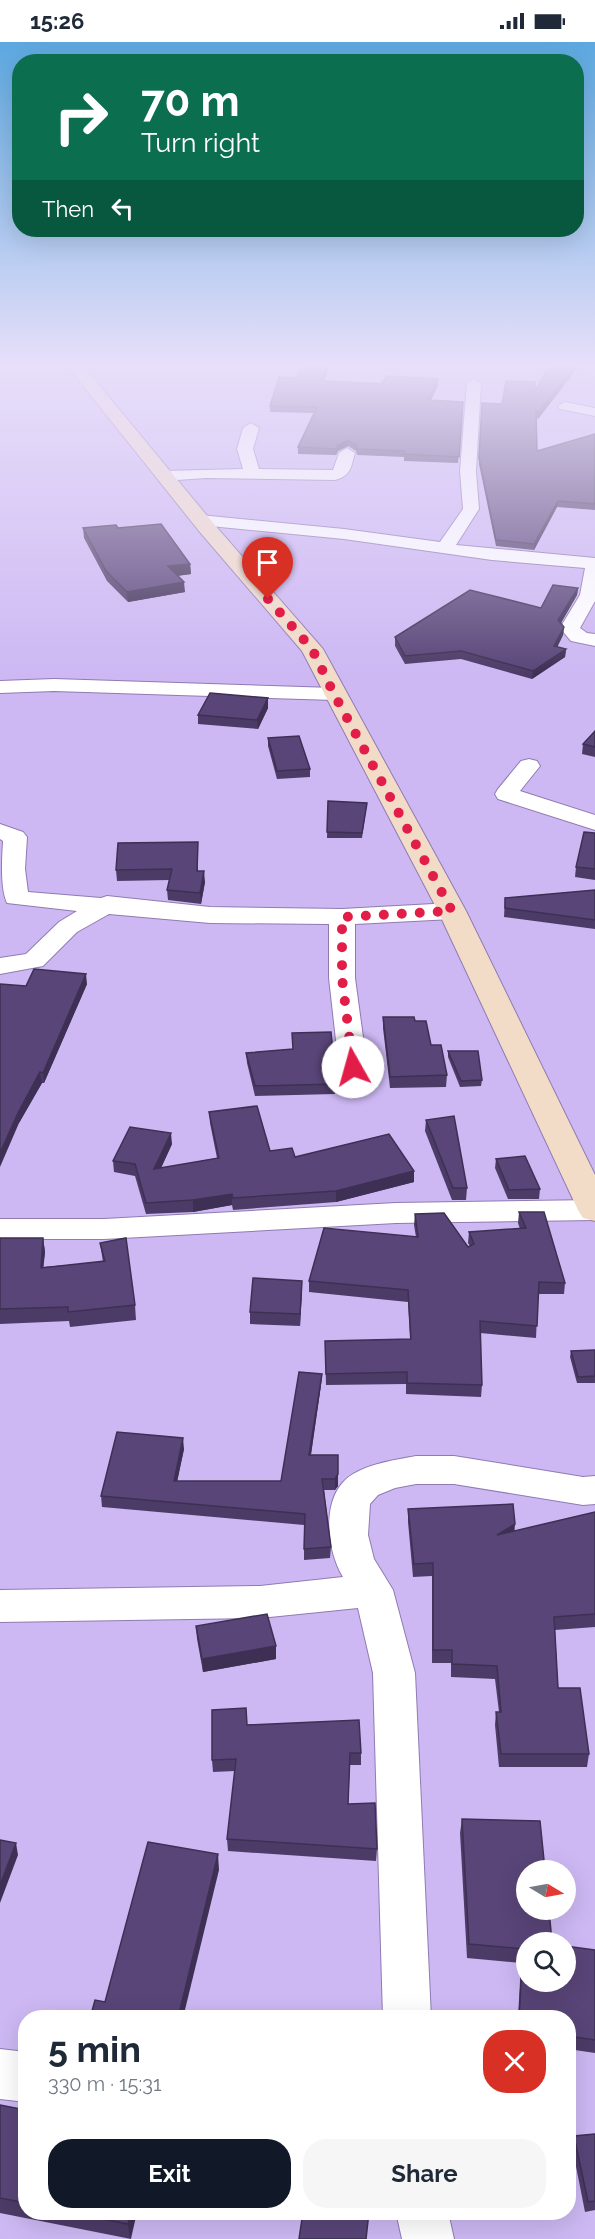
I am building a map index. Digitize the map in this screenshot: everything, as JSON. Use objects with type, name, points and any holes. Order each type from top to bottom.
[{"type":"main road","points":[[159,470],[312,649],[334,694],[452,911],[595,1210]]},
{"type":"street","points":[[251,470],[253,475]]},
{"type":"street","points":[[164,476],[206,473],[335,476],[343,470]]},
{"type":"street","points":[[445,548],[471,509],[468,470]]},
{"type":"street","points":[[200,520],[344,534],[492,555],[595,564],[589,595],[570,628],[573,634],[581,639],[595,640]]},
{"type":"street","points":[[0,687],[54,685],[334,694]]},
{"type":"street","points":[[529,766],[506,794],[595,823]]},
{"type":"street","points":[[0,831],[15,837],[13,869],[16,897],[210,915],[342,917],[452,911]]},
{"type":"street","points":[[0,966],[34,960],[68,927],[107,904]]},
{"type":"street","points":[[342,917],[342,978],[353,1067]]},
{"type":"street","points":[[0,1229],[53,1232],[276,1218],[461,1210],[595,1210]]},
{"type":"street","points":[[407,2010],[394,1673],[373,1590],[355,1563],[349,1535],[352,1499],[365,1485],[389,1475],[454,1470],[583,1491],[595,1490]]},
{"type":"street","points":[[0,1606],[260,1602],[373,1590]]},
{"type":"street","points":[[0,2074],[18,2076]]},
{"type":"street","points":[[424,2220],[428,2239]]},
{"type":"building","points":[[481,470],[595,470],[595,504],[558,501],[534,544],[496,540]]},
{"type":"building","points":[[161,524],[190,564],[168,566],[184,582],[127,592],[106,571],[83,528],[116,525],[118,528]]},
{"type":"building","points":[[553,585],[578,588],[558,620],[564,627],[554,646],[566,649],[533,671],[461,651],[405,656],[395,637],[470,590],[541,608]]},
{"type":"building","points":[[210,693],[268,698],[257,720],[198,715]]},
{"type":"building","points":[[595,731],[595,747],[583,744]]},
{"type":"building","points":[[299,736],[310,769],[277,771],[268,738]]},
{"type":"building","points":[[328,801],[367,803],[362,833],[327,832]]},
{"type":"building","points":[[584,832],[595,833],[595,869],[576,867]]},
{"type":"building","points":[[198,842],[197,871],[204,871],[200,893],[167,890],[172,869],[116,870],[118,843]]},
{"type":"building","points":[[595,890],[595,920],[505,908],[505,898]]},
{"type":"building","points":[[34,969],[86,974],[43,1073],[40,1072],[0,1153],[0,984],[26,986]]},
{"type":"building","points":[[383,1017],[414,1017],[415,1021],[426,1021],[431,1045],[441,1045],[447,1075],[390,1077]]},
{"type":"building","points":[[331,1032],[336,1084],[255,1086],[246,1053],[293,1049],[292,1033]]},
{"type":"building","points":[[448,1051],[478,1051],[482,1080],[461,1081]]},
{"type":"building","points":[[257,1106],[270,1151],[292,1148],[295,1157],[389,1134],[414,1171],[336,1191],[233,1198],[232,1194],[193,1200],[146,1203],[135,1164],[113,1161],[130,1127],[171,1133],[154,1169],[219,1158],[209,1112]]},
{"type":"building","points":[[454,1116],[467,1188],[453,1188],[426,1120]]},
{"type":"building","points":[[525,1156],[540,1189],[509,1190],[496,1159]]},
{"type":"building","points":[[519,1212],[544,1212],[565,1283],[539,1282],[537,1326],[480,1321],[482,1385],[407,1383],[407,1372],[326,1374],[325,1341],[411,1339],[408,1290],[309,1281],[324,1228],[418,1237],[415,1214],[444,1213],[468,1247],[474,1244],[469,1232],[526,1228]]},
{"type":"building","points":[[0,1238],[43,1238],[41,1268],[105,1261],[100,1243],[126,1238],[135,1305],[68,1312],[68,1307],[0,1309]]},
{"type":"building","points":[[253,1278],[302,1281],[300,1314],[250,1312]]},
{"type":"building","points":[[595,1350],[595,1376],[578,1377],[571,1351]]},
{"type":"building","points":[[299,1372],[322,1374],[309,1455],[338,1455],[338,1474],[335,1479],[322,1479],[331,1547],[304,1549],[305,1514],[101,1496],[117,1432],[183,1438],[174,1481],[281,1481]]},
{"type":"building","points":[[513,1504],[515,1524],[497,1535],[595,1512],[595,1614],[554,1617],[558,1688],[580,1688],[589,1754],[501,1754],[496,1712],[501,1712],[497,1666],[452,1664],[452,1650],[433,1650],[433,1563],[414,1564],[408,1509]]},
{"type":"building","points":[[267,1614],[276,1646],[202,1659],[196,1626]]},
{"type":"building","points":[[246,1708],[247,1725],[359,1720],[361,1753],[350,1753],[348,1804],[375,1803],[377,1849],[227,1839],[236,1759],[212,1760],[212,1710]]},
{"type":"building","points":[[462,1819],[540,1821],[544,1860],[516,1860],[516,1920],[550,1920],[551,1932],[516,1932],[516,1948],[469,1944]]},
{"type":"building","points":[[0,1840],[16,1843],[0,1885]]},
{"type":"building","points":[[148,1842],[218,1854],[180,2010],[92,2010],[95,2000],[105,2002]]},
{"type":"building","points":[[576,1947],[595,1950],[595,2040],[576,2037],[576,2010],[519,2010],[521,1992],[576,1992]]},
{"type":"building","points":[[0,2105],[18,2108],[18,2201],[0,2198]]},
{"type":"building","points":[[595,2134],[595,2201],[588,2202],[576,2136]]},
{"type":"building","points":[[109,2220],[129,2220],[128,2224]]},
{"type":"building","points":[[302,2220],[368,2220],[366,2239],[299,2239]]},
{"type":"route","points":[[268,599],[312,649],[334,694],[452,911],[342,917],[342,978],[353,1067]]}]
